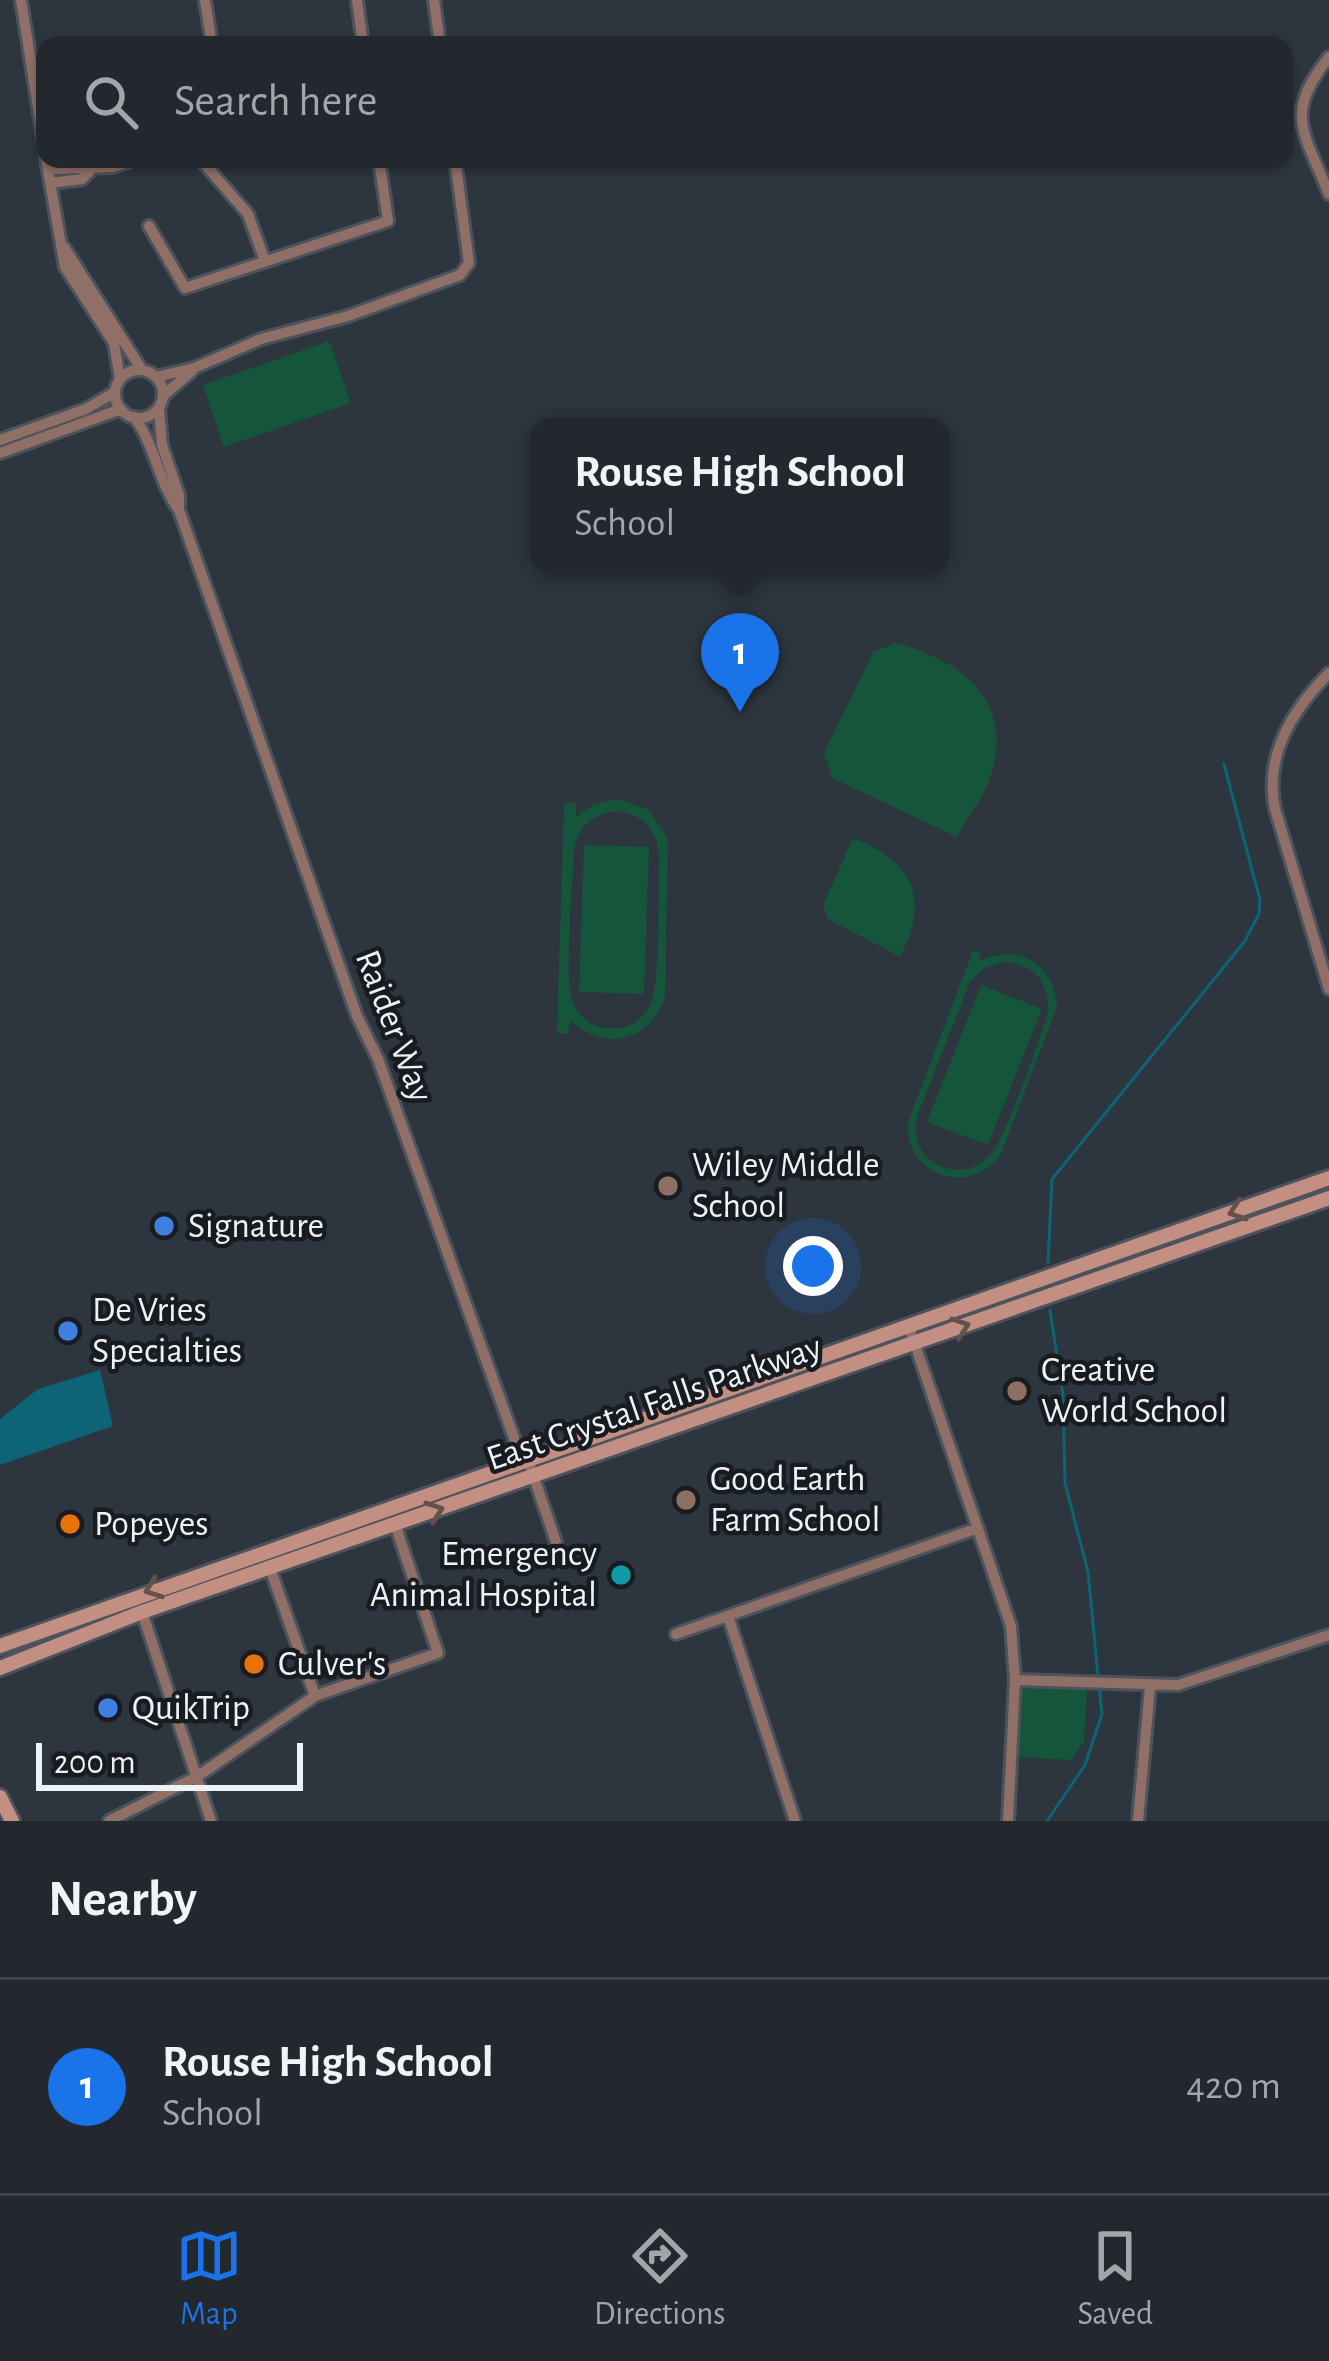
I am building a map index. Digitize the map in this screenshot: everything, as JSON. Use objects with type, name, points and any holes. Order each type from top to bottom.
[{"type":"main road","name":"East Crystal Falls Parkway","points":[[2,1644],[1329,1178]]},
{"type":"main road","name":"East Crystal Falls Parkway","points":[[0,1668],[142,1612],[1329,1198]]},
{"type":"main road","points":[[1098,1260],[1108,1276]]},
{"type":"main road","points":[[723,1392],[729,1409]]},
{"type":"main road","points":[[390,1508],[395,1524]]},
{"type":"main road","points":[[263,1551],[270,1568]]},
{"type":"main road","points":[[0,1797],[12,1821]]},
{"type":"street","points":[[21,0],[36,95]]},
{"type":"street","points":[[205,0],[211,36]]},
{"type":"street","points":[[356,0],[362,36]]},
{"type":"street","points":[[434,0],[439,36]]},
{"type":"street","points":[[1329,57],[1306,86],[1300,115],[1329,194]]},
{"type":"street","points":[[48,168],[65,267],[113,343],[121,410]]},
{"type":"street","points":[[86,168],[92,170]]},
{"type":"street","points":[[50,183],[82,179],[100,168]]},
{"type":"street","points":[[208,168],[248,214],[265,261]]},
{"type":"street","points":[[149,226],[185,288],[388,221],[380,168]]},
{"type":"street","points":[[58,239],[142,370],[156,377],[194,368],[261,339],[348,316],[467,270],[456,168]]},
{"type":"street","points":[[0,453],[121,410],[134,417],[150,416],[194,368]]},
{"type":"street","points":[[0,440],[86,409],[142,370]]},
{"type":"street","points":[[156,377],[161,402]]},
{"type":"street","name":"Raider Way","points":[[161,402],[162,445],[179,495],[179,510]]},
{"type":"street","name":"Raider Way","points":[[134,417],[151,443],[170,498],[179,510],[350,997],[378,1059],[518,1449],[528,1460],[556,1542],[556,1561]]},
{"type":"street","points":[[1329,673],[1292,718],[1276,751],[1271,780],[1275,809],[1329,988]]},
{"type":"street","points":[[909,1327],[1011,1626],[1015,1680],[1007,1821]]},
{"type":"street","points":[[109,1821],[199,1776],[315,1696],[438,1653],[395,1524]]},
{"type":"street","points":[[676,1634],[978,1528]]},
{"type":"street","points":[[270,1568],[315,1696]]},
{"type":"street","points":[[142,1612],[212,1821]]},
{"type":"street","points":[[728,1616],[795,1821]]},
{"type":"street","points":[[1015,1680],[1178,1685],[1329,1635]]},
{"type":"street","points":[[1138,1821],[1150,1687]]},
{"type":"green space","points":[[329,341],[351,403],[224,447],[203,385]]},
{"type":"green space","points":[[896,643],[946,662],[966,676],[992,712],[997,734],[995,760],[983,795],[957,837],[832,778],[824,753],[874,651]]},
{"type":"green space","points":[[618,799],[649,810],[668,838],[665,997],[649,1024],[611,1039],[583,1030],[570,1020],[568,1034],[557,1033],[564,803],[576,803],[576,817],[594,804]],"holes":[[[618,811],[635,816],[651,830],[659,854],[659,909],[651,1003],[634,1022],[611,1028],[587,1021],[578,1012],[570,988],[569,950],[579,834],[594,818]]]},
{"type":"green space","points":[[853,838],[889,858],[910,884],[914,917],[900,957],[828,919],[823,905]]},
{"type":"green space","points":[[584,845],[649,847],[644,994],[579,992]]},
{"type":"green space","points":[[973,950],[981,953],[979,961],[1020,956],[1042,969],[1055,992],[1057,1007],[1001,1154],[974,1175],[943,1176],[918,1158],[907,1125]],"holes":[[[1014,963],[1038,976],[1048,1013],[1014,1107],[991,1154],[974,1166],[947,1168],[923,1152],[916,1119],[970,982],[984,968]]]},
{"type":"green space","points":[[981,985],[1042,1009],[988,1145],[927,1122]]},
{"type":"green space","points":[[1026,1688],[1087,1690],[1084,1742],[1070,1760],[1019,1757],[1019,1695]]},
{"type":"water","points":[[100,1370],[113,1426],[0,1465],[0,1419],[38,1389]]},
{"type":"waterway","points":[[1048,1263],[1052,1179],[1245,941],[1259,914],[1260,900],[1224,764]]},
{"type":"waterway","points":[[1050,1310],[1063,1395],[1065,1483],[1088,1572],[1098,1676]]},
{"type":"waterway","points":[[1047,1821],[1085,1765],[1102,1714],[1099,1685]]},
{"type":"place","name":"Rouse High School","points":[[740,712]]},
{"type":"place","name":"Wiley Middle School","points":[[668,1186]]},
{"type":"place","name":"Signature","points":[[164,1226]]},
{"type":"place","name":"De Vries Specialties","points":[[68,1331]]},
{"type":"place","name":"Creative World School","points":[[1017,1391]]},
{"type":"place","name":"Good Earth Farm School","points":[[686,1500]]},
{"type":"place","name":"Popeyes","points":[[70,1524]]},
{"type":"place","name":"Emergency Animal Hospital","points":[[621,1575]]},
{"type":"place","name":"Culver's","points":[[254,1664]]},
{"type":"place","name":"QuikTrip","points":[[108,1708]]}]
